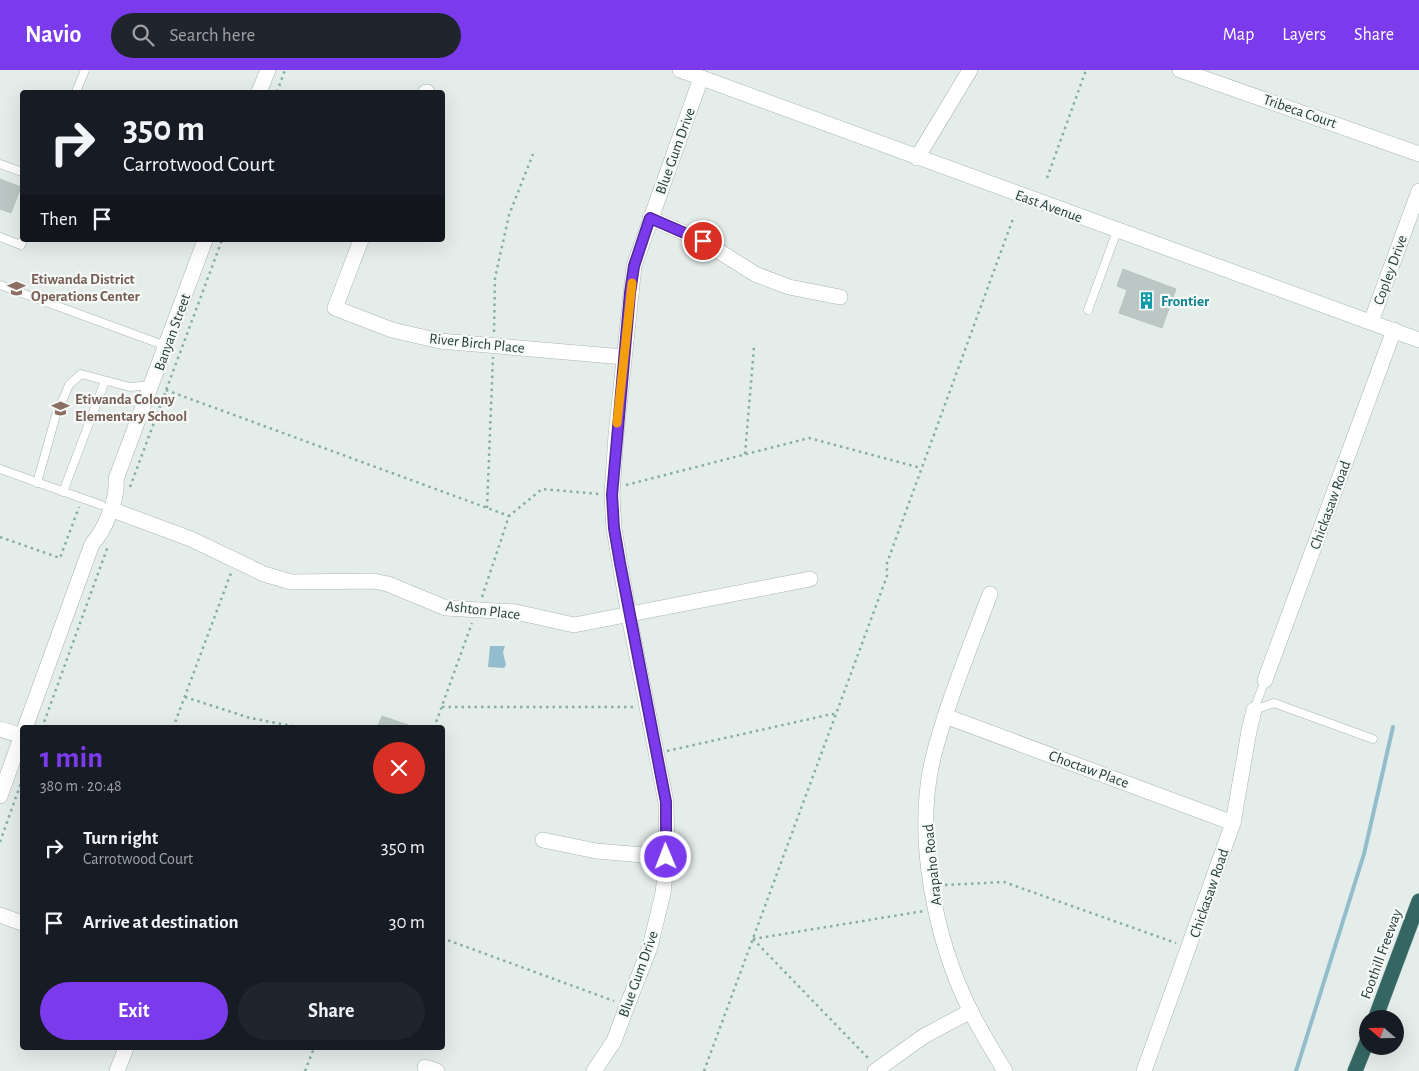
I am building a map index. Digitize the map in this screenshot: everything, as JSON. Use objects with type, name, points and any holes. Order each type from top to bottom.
[{"type":"highway","name":"Foothill Freeway","points":[[1378,1010],[1419,901]]},
{"type":"highway","points":[[1356,1071],[1362,1055]]},
{"type":"street","points":[[260,90],[268,70]]},
{"type":"street","name":"East Avenue","points":[[680,70],[1419,340]]},
{"type":"street","points":[[917,158],[970,70]]},
{"type":"street","name":"Tribeca Court","points":[[1180,70],[1419,154]]},
{"type":"street","name":"Blue Gum Drive","points":[[594,1071],[614,1041],[628,1006],[650,947],[663,893],[666,857],[666,802],[629,616],[614,528],[612,492],[634,266],[701,78]]},
{"type":"street","name":"Copley Drive","points":[[1370,322],[1419,190]]},
{"type":"street","points":[[650,218],[703,241],[754,274],[789,287],[840,297]]},
{"type":"street","name":"Banyan Street","points":[[26,725],[92,544],[100,536],[110,509],[117,489],[116,479],[159,388],[166,346],[204,242]]},
{"type":"street","name":"River Birch Place","points":[[360,242],[335,308],[392,330],[440,342],[624,357]]},
{"type":"street","name":"Chickasaw Road","points":[[1265,680],[1394,330]]},
{"type":"street","name":"Ashton Place","points":[[110,509],[191,539],[264,574],[290,582],[372,581],[388,584],[446,608],[516,612],[574,625],[629,616],[810,579]]},
{"type":"street","name":"Arapaho Road","points":[[990,594],[945,716],[933,760],[927,806],[927,848],[932,887],[944,944],[970,1011],[1005,1071]]},
{"type":"street","name":"Chickasaw Road","points":[[1144,1071],[1234,823],[1254,710]]},
{"type":"street","name":"Choctaw Place","points":[[945,716],[1234,823]]},
{"type":"street","points":[[0,729],[20,735]]},
{"type":"street","points":[[0,796],[20,741]]},
{"type":"street","points":[[542,840],[596,852],[666,857]]},
{"type":"street","points":[[0,914],[20,922]]},
{"type":"street","points":[[877,1070],[924,1036],[970,1011]]},
{"type":"street","points":[[117,1071],[125,1050]]},
{"type":"lane","points":[[77,90],[84,70]]},
{"type":"lane","points":[[0,164],[20,171]]},
{"type":"lane","points":[[1088,310],[1117,231]]},
{"type":"lane","points":[[0,237],[21,245],[22,242]]},
{"type":"lane","points":[[0,285],[166,346]]},
{"type":"lane","points":[[38,483],[56,414],[68,385],[81,374],[130,387],[159,388]]},
{"type":"lane","points":[[63,492],[104,380]]},
{"type":"lane","points":[[0,469],[110,509]]},
{"type":"lane","points":[[1254,710],[1265,680]]},
{"type":"lane","points":[[1254,710],[1274,703],[1373,739]]},
{"type":"path","points":[[278,90],[285,70]]},
{"type":"path","points":[[1047,178],[1086,70]]},
{"type":"path","points":[[487,508],[495,278],[509,215],[533,154]]},
{"type":"path","points":[[704,1071],[888,576],[887,563],[1014,216]]},
{"type":"path","points":[[110,509],[221,242]]},
{"type":"path","points":[[745,454],[754,347]]},
{"type":"path","points":[[159,388],[509,516]]},
{"type":"path","points":[[435,725],[478,610],[509,516],[542,489],[612,492],[808,438],[922,468]]},
{"type":"path","points":[[0,536],[60,558],[82,499]]},
{"type":"path","points":[[43,725],[110,541]]},
{"type":"path","points":[[174,725],[236,560]]},
{"type":"path","points":[[185,696],[250,718],[287,725]]},
{"type":"path","points":[[442,707],[647,707]]},
{"type":"path","points":[[656,754],[832,714],[836,715]]},
{"type":"path","points":[[0,842],[20,786]]},
{"type":"path","points":[[932,887],[969,882],[1004,882],[1190,948]]},
{"type":"path","points":[[753,939],[936,909]]},
{"type":"path","points":[[445,939],[628,1006]]},
{"type":"path","points":[[753,939],[877,1070]]},
{"type":"path","points":[[305,1071],[313,1050]]},
{"type":"water","points":[[490,646],[505,646],[503,652],[506,665],[504,668],[488,667]]},
{"type":"building","points":[[0,179],[20,187],[11,213],[0,209]]},
{"type":"building","name":"Frontier","points":[[1123,269],[1176,289],[1162,328],[1119,313],[1127,290],[1117,286]]},
{"type":"building","points":[[382,716],[408,725],[378,725]]},
{"type":"waterway","points":[[1296,1071],[1364,854],[1393,727]]},
{"type":"slow traffic","points":[[617,423],[632,283]]},
{"type":"place","name":"Etiwanda District Operations Center","points":[[17,288]]},
{"type":"place","name":"Frontier","points":[[1147,301]]},
{"type":"place","name":"Etiwanda Colony Elementary School","points":[[61,408]]},
{"type":"route","points":[[666,857],[666,802],[620,563],[614,528],[612,495],[630,293],[634,266],[650,218],[703,241]]}]
